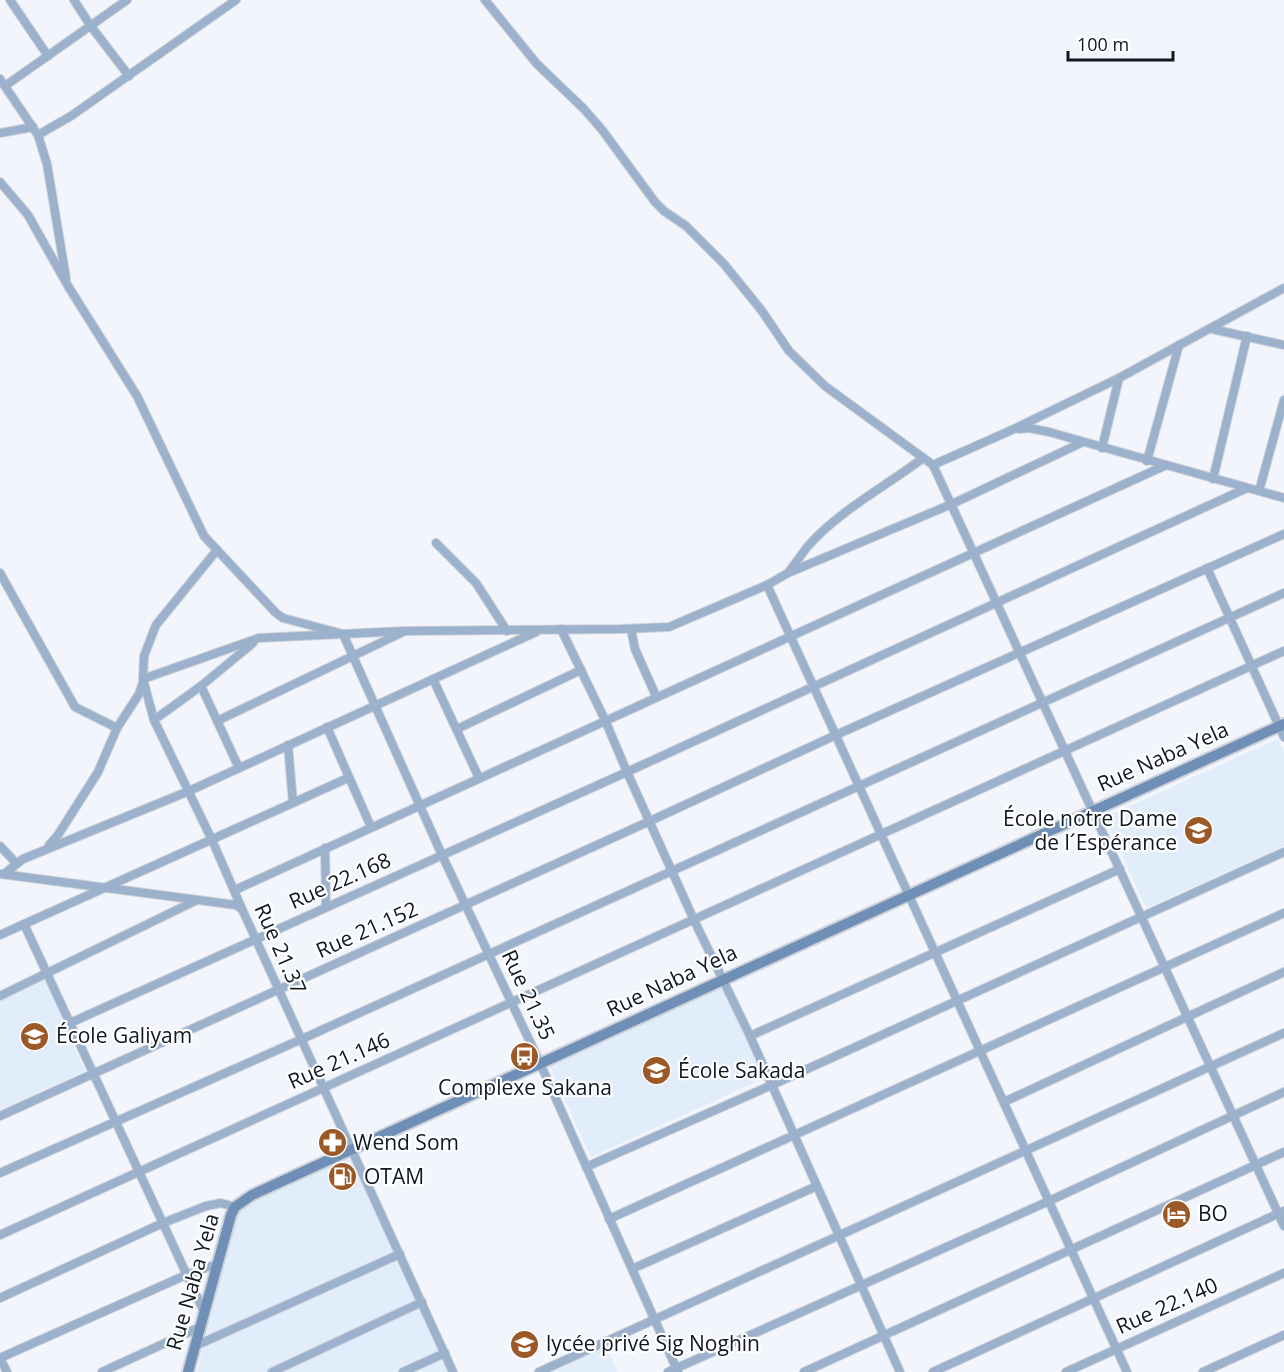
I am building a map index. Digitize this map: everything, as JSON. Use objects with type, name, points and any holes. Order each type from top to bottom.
[{"type":"street","points":[[10,0],[48,56]]},
{"type":"street","points":[[74,0],[129,76]]},
{"type":"street","points":[[81,10],[85,0]]},
{"type":"street","points":[[68,286],[47,164],[38,135],[2,82],[48,56],[127,0]]},
{"type":"street","points":[[38,135],[71,116],[236,0]]},
{"type":"street","points":[[485,0],[537,64],[584,109],[603,131],[655,202],[686,226],[742,285],[789,351],[825,386],[933,465],[1255,1166],[1281,1212],[1284,1226]]},
{"type":"street","points":[[0,133],[33,127]]},
{"type":"street","points":[[0,182],[28,215],[68,286],[136,396],[204,536],[283,618],[343,634]]},
{"type":"street","points":[[933,465],[1119,378],[1284,288]]},
{"type":"street","points":[[1212,328],[1284,345]]},
{"type":"street","points":[[1213,479],[1247,336]]},
{"type":"street","points":[[1148,461],[1179,345]]},
{"type":"street","points":[[1102,448],[1119,378]]},
{"type":"street","points":[[1259,491],[1284,400]]},
{"type":"street","points":[[1014,429],[1029,428],[1284,498]]},
{"type":"street","points":[[46,849],[58,835],[98,772],[117,728],[139,694],[143,680],[259,638],[405,631],[669,627],[767,585],[788,573],[952,504],[1081,443]]},
{"type":"street","points":[[788,573],[808,546],[856,504],[923,458]]},
{"type":"street","points":[[235,890],[1164,466]]},
{"type":"street","name":"Rue 22.168","points":[[70,1023],[627,772],[1247,488]]},
{"type":"street","name":"Rue 21.152","points":[[0,1116],[836,735],[1284,534]]},
{"type":"street","points":[[436,543],[473,579],[507,631]]},
{"type":"street","name":"Rue 21.37","points":[[217,550],[156,625],[144,656],[143,680],[154,720],[235,890],[453,1372]]},
{"type":"street","points":[[1207,568],[1281,725],[1284,737]]},
{"type":"street","points":[[0,573],[75,707],[117,728]]},
{"type":"street","points":[[767,585],[1127,1372]]},
{"type":"street","points":[[0,1173],[302,1039],[1284,593]]},
{"type":"street","points":[[561,629],[605,720],[694,920],[750,1036],[900,1372]]},
{"type":"street","points":[[630,629],[635,649],[656,696]]},
{"type":"street","points":[[2,874],[16,863],[46,849],[189,791],[540,630]]},
{"type":"street","points":[[217,721],[405,631]]},
{"type":"street","name":"Rue 21.35","points":[[343,634],[419,805],[540,1063],[677,1370]]},
{"type":"street","points":[[154,720],[201,686],[259,638]]},
{"type":"street","name":"Rue 21.146","points":[[0,1234],[1284,651]]},
{"type":"street","points":[[457,729],[581,670]]},
{"type":"street","points":[[433,679],[479,778]]},
{"type":"street","points":[[201,686],[239,768]]},
{"type":"street","name":"Rue Naba Yela","points":[[188,1372],[231,1215],[235,1207],[252,1195],[1281,725]]},
{"type":"street","points":[[327,727],[371,827]]},
{"type":"street","points":[[288,745],[293,803]]},
{"type":"street","points":[[0,935],[348,778]]},
{"type":"street","points":[[0,846],[16,863]]},
{"type":"street","points":[[325,848],[326,907]]},
{"type":"street","points":[[586,1167],[1284,852]]},
{"type":"street","points":[[750,1036],[1120,869]]},
{"type":"street","points":[[2,874],[236,905],[242,909]]},
{"type":"street","points":[[0,996],[197,900]]},
{"type":"street","points":[[609,1219],[1284,913]]},
{"type":"street","points":[[24,924],[205,1314]]},
{"type":"street","points":[[1004,1102],[1284,972]]},
{"type":"street","points":[[539,1372],[1284,1033]]},
{"type":"street","points":[[668,1372],[677,1370],[1049,1201],[1284,1092]]},
{"type":"street","points":[[804,1372],[1284,1152]]},
{"type":"street","points":[[632,1269],[817,1186]]},
{"type":"street","points":[[0,1298],[163,1223],[214,1203],[235,1207]]},
{"type":"street","points":[[933,1372],[1281,1212]]},
{"type":"street","points":[[195,1346],[400,1254]]},
{"type":"street","points":[[7,1372],[0,1358],[186,1275],[217,1264]]},
{"type":"street","name":"Rue 22.140","points":[[1066,1372],[1284,1273]]},
{"type":"street","points":[[272,1372],[422,1302]]},
{"type":"street","points":[[102,1372],[200,1327]]},
{"type":"street","points":[[1203,1372],[1284,1335]]},
{"type":"street","points":[[403,1372],[445,1353]]},
{"type":"shaded area","name":"École notre Dame de l´Espérance","points":[[1278,739],[1284,751],[1284,846],[1146,908],[1105,817]]},
{"type":"shaded area","name":"École Galiyam","points":[[45,979],[85,1071],[0,1110],[0,1001]]},
{"type":"shaded area","name":"École Sakada","points":[[722,985],[765,1078],[591,1157],[549,1065]]},
{"type":"shaded area","points":[[351,1154],[442,1351],[396,1372],[197,1372],[237,1213],[246,1202]]},
{"type":"shaded area","points":[[605,1345],[618,1372],[546,1372]]},
{"type":"shaded area","points":[[442,1358],[449,1372],[411,1372]]},
{"type":"place","name":"École notre Dame de l´Espérance","points":[[1198,831]]},
{"type":"place","name":"École Galiyam","points":[[35,1036]]},
{"type":"place","name":"Complexe Sakana","points":[[525,1057]]},
{"type":"place","name":"École Sakada","points":[[657,1071]]},
{"type":"place","name":"Wend Som","points":[[332,1143]]},
{"type":"place","name":"OTAM","points":[[343,1177]]},
{"type":"place","name":"BO","points":[[1177,1214]]},
{"type":"place","name":"lycée privé Sig Noghin","points":[[525,1344]]}]
